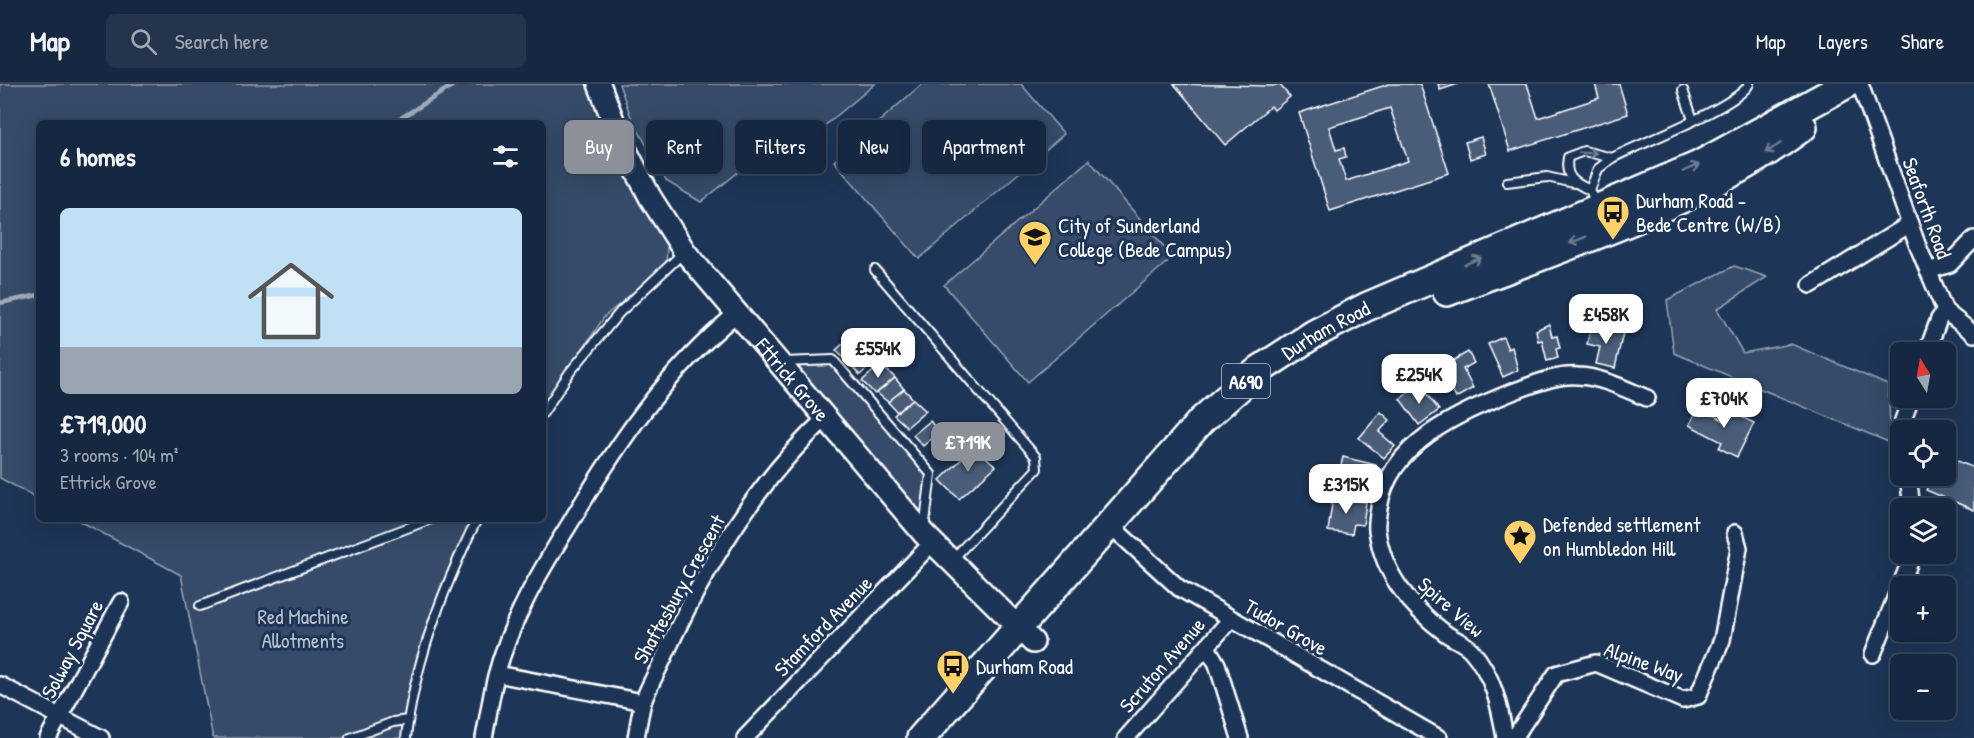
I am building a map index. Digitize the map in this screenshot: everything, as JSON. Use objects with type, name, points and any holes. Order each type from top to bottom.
[{"type":"highway","name":"Durham Road","points":[[1115,530],[1252,398],[1327,346],[1372,323],[1740,169],[1786,139],[1849,84]]},
{"type":"highway","name":"Durham Road","points":[[944,738],[1201,422],[1259,370],[1305,340],[1366,307],[1599,205],[1696,166],[1849,84]]},
{"type":"highway","name":"Durham Road","points":[[921,738],[1026,635]]},
{"type":"street","name":"Ettrick Grove","points":[[598,84],[621,141],[650,197],[685,252],[928,538],[1026,635]]},
{"type":"street","name":"Seaforth Road","points":[[1860,84],[1910,224],[1945,311],[1974,334]]},
{"type":"street","points":[[1811,285],[1910,224]]},
{"type":"street","points":[[1928,272],[1950,264],[1974,239]]},
{"type":"street","points":[[1931,342],[1939,319],[1945,311]]},
{"type":"street","points":[[484,738],[497,674],[532,585],[607,460],[649,401],[699,344],[737,312]]},
{"type":"street","name":"Spire View","points":[[1505,738],[1498,700],[1485,670],[1470,649],[1419,612],[1396,585],[1383,557],[1376,528],[1381,498],[1389,474],[1422,439],[1460,414],[1540,381],[1577,375],[1607,381],[1647,398]]},
{"type":"street","name":"Shaftesbury Crescent","points":[[636,738],[643,702],[675,633],[715,560],[771,476],[796,445],[827,417]]},
{"type":"street","name":"Tudor Grove","points":[[1115,530],[1179,588],[1230,620],[1439,738]]},
{"type":"street","name":"Alpine Way","points":[[1514,738],[1556,674],[1596,663],[1683,700],[1698,696],[1722,640],[1739,548],[1735,533]]},
{"type":"street","name":"Stamford Avenue","points":[[745,738],[928,538]]},
{"type":"street","points":[[1873,654],[1909,564]]},
{"type":"street","name":"Solway Square","points":[[48,738],[121,602]]},
{"type":"street","name":"Scruton Avenue","points":[[1126,738],[1230,620]]},
{"type":"street","points":[[1206,647],[1217,664],[1240,738]]},
{"type":"street","points":[[497,674],[643,702]]},
{"type":"street","points":[[0,686],[101,738]]},
{"type":"lane","points":[[1599,205],[1598,170],[1612,158],[1693,120],[1745,92],[1749,84]]},
{"type":"lane","points":[[1683,90],[1693,120]]},
{"type":"lane","points":[[1573,183],[1566,166],[1568,158],[1574,153],[1584,151],[1612,158]]},
{"type":"lane","points":[[1507,182],[1547,177],[1573,183],[1599,205]]},
{"type":"lane","points":[[546,408],[570,372],[620,312],[685,252]]},
{"type":"lane","points":[[875,270],[1036,457],[1036,469],[951,561]]},
{"type":"lane","points":[[780,363],[833,360],[931,474],[928,538]]},
{"type":"lane","points":[[200,606],[423,522]]},
{"type":"lane","points":[[406,738],[420,667],[450,576],[476,522]]},
{"type":"lane","points":[[350,738],[393,722],[408,720]]},
{"type":"green space","points":[[594,84],[610,120],[564,120],[564,174],[634,173],[667,247],[666,266],[605,316],[546,403],[546,120],[36,120],[36,497],[0,478],[0,85]]},
{"type":"green space","points":[[619,84],[875,84],[826,125],[826,120],[735,120],[736,174],[701,202],[666,181],[662,174],[723,174],[723,120],[646,120],[646,144],[631,117]]},
{"type":"green space","points":[[922,84],[1021,84],[1064,134],[1046,150],[1046,120],[922,120],[922,174],[1018,174],[919,259],[845,174],[910,174],[910,120],[881,120]]},
{"type":"green space","points":[[1089,160],[1173,257],[1028,382],[944,285]]},
{"type":"green space","points":[[1734,266],[1767,277],[1717,309],[1743,353],[1791,344],[1888,385],[1890,443],[1674,353],[1667,300]]},
{"type":"green space","points":[[833,360],[931,474],[924,534],[780,363]]},
{"type":"green space","name":"Red Machine Allotments","points":[[82,522],[475,522],[446,579],[407,708],[401,738],[213,738],[181,575]]},
{"type":"building","points":[[1174,84],[1272,86],[1279,84],[1290,97],[1274,110],[1271,106],[1225,145]]},
{"type":"building","points":[[1389,84],[1420,84],[1449,173],[1330,211],[1299,113]],"holes":[[[1390,108],[1408,161],[1346,181],[1339,159],[1346,157],[1344,148],[1336,150],[1329,127]]]},
{"type":"building","points":[[1438,84],[1458,84],[1440,90]]},
{"type":"building","points":[[1489,84],[1527,84],[1538,118],[1599,98],[1595,84],[1619,84],[1628,114],[1510,151]]},
{"type":"building","points":[[1481,137],[1486,154],[1470,159],[1465,142]]},
{"type":"building","points":[[1549,324],[1552,337],[1557,336],[1560,348],[1556,349],[1558,358],[1547,361],[1542,340],[1538,341],[1536,330]]},
{"type":"building","points":[[1591,326],[1623,333],[1615,368],[1596,364],[1600,347],[1587,344]]},
{"type":"building","points":[[853,335],[875,361],[860,375],[836,350]]},
{"type":"building","points":[[1503,337],[1508,349],[1512,347],[1518,370],[1503,377],[1488,344]]},
{"type":"building","points":[[1468,352],[1474,363],[1463,369],[1473,388],[1456,398],[1440,368]]},
{"type":"building","points":[[881,364],[895,378],[875,394],[862,381]]},
{"type":"building","points":[[895,378],[904,389],[888,402],[877,393]]},
{"type":"building","points":[[1419,384],[1439,410],[1419,425],[1400,399]]},
{"type":"building","points":[[904,389],[913,399],[897,412],[888,402]]},
{"type":"building","points":[[913,399],[926,411],[907,427],[894,415]]},
{"type":"building","points":[[1698,407],[1725,421],[1730,411],[1754,423],[1737,457],[1719,448],[1722,442],[1689,425]]},
{"type":"building","points":[[1381,412],[1390,420],[1379,432],[1395,446],[1384,458],[1359,438]]},
{"type":"building","points":[[930,421],[939,432],[923,446],[913,435]]},
{"type":"building","points":[[974,447],[996,466],[959,499],[940,480]]},
{"type":"building","points":[[1343,457],[1376,465],[1368,494],[1336,486]]},
{"type":"building","points":[[1956,460],[1974,468],[1974,510],[1956,502],[1956,498],[1945,498],[1926,490],[1928,486],[1956,486]]},
{"type":"building","points":[[1333,497],[1366,502],[1363,525],[1354,524],[1352,534],[1328,531]]},
{"type":"waterway","points":[[398,120],[455,84]]},
{"type":"waterway","points":[[0,303],[36,296]]},
{"type":"place","name":"Durham Road - Bede Centre (W/B)","points":[[1613,241]]},
{"type":"place","name":"City of Sunderland College (Bede Campus)","points":[[1035,266]]},
{"type":"place","name":"Defended settlement on Humbledon Hill","points":[[1520,565]]},
{"type":"place","name":"Durham Road","points":[[953,695]]}]
